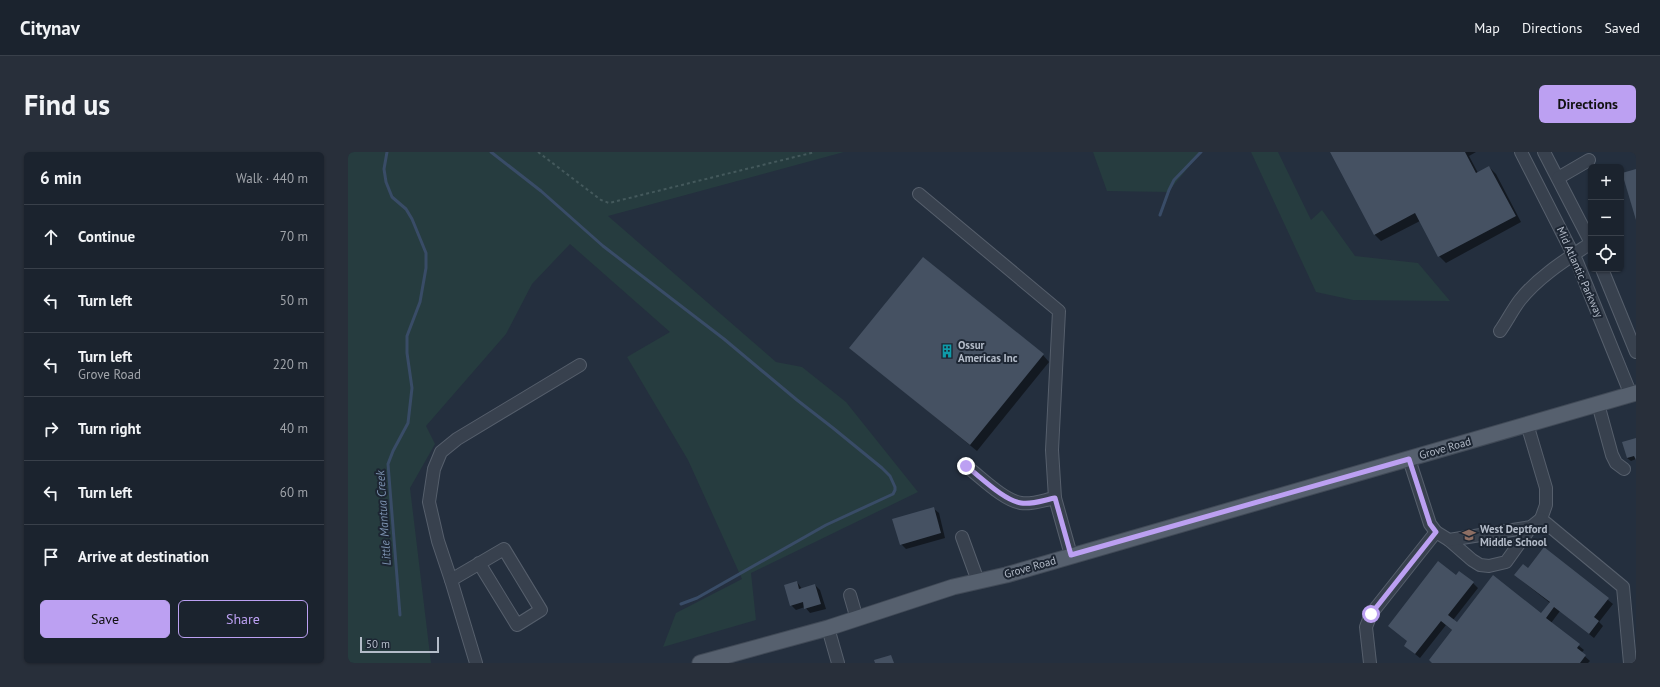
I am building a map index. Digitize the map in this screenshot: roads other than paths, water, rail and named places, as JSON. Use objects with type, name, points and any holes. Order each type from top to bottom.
[{"type":"main road","name":"Grove Road","points":[[700,663],[828,628],[953,587],[1006,575],[1071,555],[1634,394]]},
{"type":"street","name":"Mid Atlantic Parkway","points":[[1521,152],[1573,255],[1634,394]]},
{"type":"street","name":"Mid Atlantic Parkway","points":[[1544,152],[1588,237]]},
{"type":"street","points":[[1558,178],[1589,160]]},
{"type":"street","points":[[919,194],[1059,311],[1052,448],[1055,498],[1071,555]]},
{"type":"street","points":[[1500,331],[1521,299],[1532,287],[1588,245]]},
{"type":"street","name":"Mid Atlantic Parkway","points":[[1603,272],[1636,352]]},
{"type":"street","points":[[476,663],[438,540],[429,502],[434,469],[441,452],[457,439],[580,365]]},
{"type":"street","points":[[1598,404],[1612,454],[1616,463],[1624,469]]},
{"type":"street","points":[[1409,459],[1430,524],[1436,532],[1449,540],[1480,565],[1489,566],[1506,562],[1531,528],[1541,519],[1546,505],[1546,488],[1527,424]]},
{"type":"street","points":[[966,466],[1008,499],[1021,503],[1055,498]]},
{"type":"street","points":[[1541,519],[1622,587],[1630,663]]},
{"type":"street","points":[[1449,540],[1531,528]]},
{"type":"street","points":[[1370,663],[1366,626],[1371,614],[1436,532]]},
{"type":"street","points":[[962,537],[978,581]]},
{"type":"street","points":[[451,580],[479,563],[504,549],[541,610],[517,625],[479,563]]},
{"type":"street","points":[[850,595],[857,619]]},
{"type":"street","points":[[828,628],[838,663]]},
{"type":"waterway","name":"Little Mantua Creek","points":[[387,152],[384,169],[386,182],[392,197],[406,209],[412,219],[426,253],[426,268],[420,302],[407,336],[407,353],[412,388],[408,423],[393,451],[388,464],[400,615]]},
{"type":"waterway","points":[[491,152],[541,191],[603,246],[724,339],[882,468],[890,476],[895,487],[893,494],[826,525],[697,598],[681,604]]},
{"type":"waterway","points":[[1160,215],[1174,180],[1201,152]]},
{"type":"place","name":"Ossur Americas Inc","points":[[947,351]]},
{"type":"place","name":"West Deptford Middle School","points":[[1469,535]]}]
